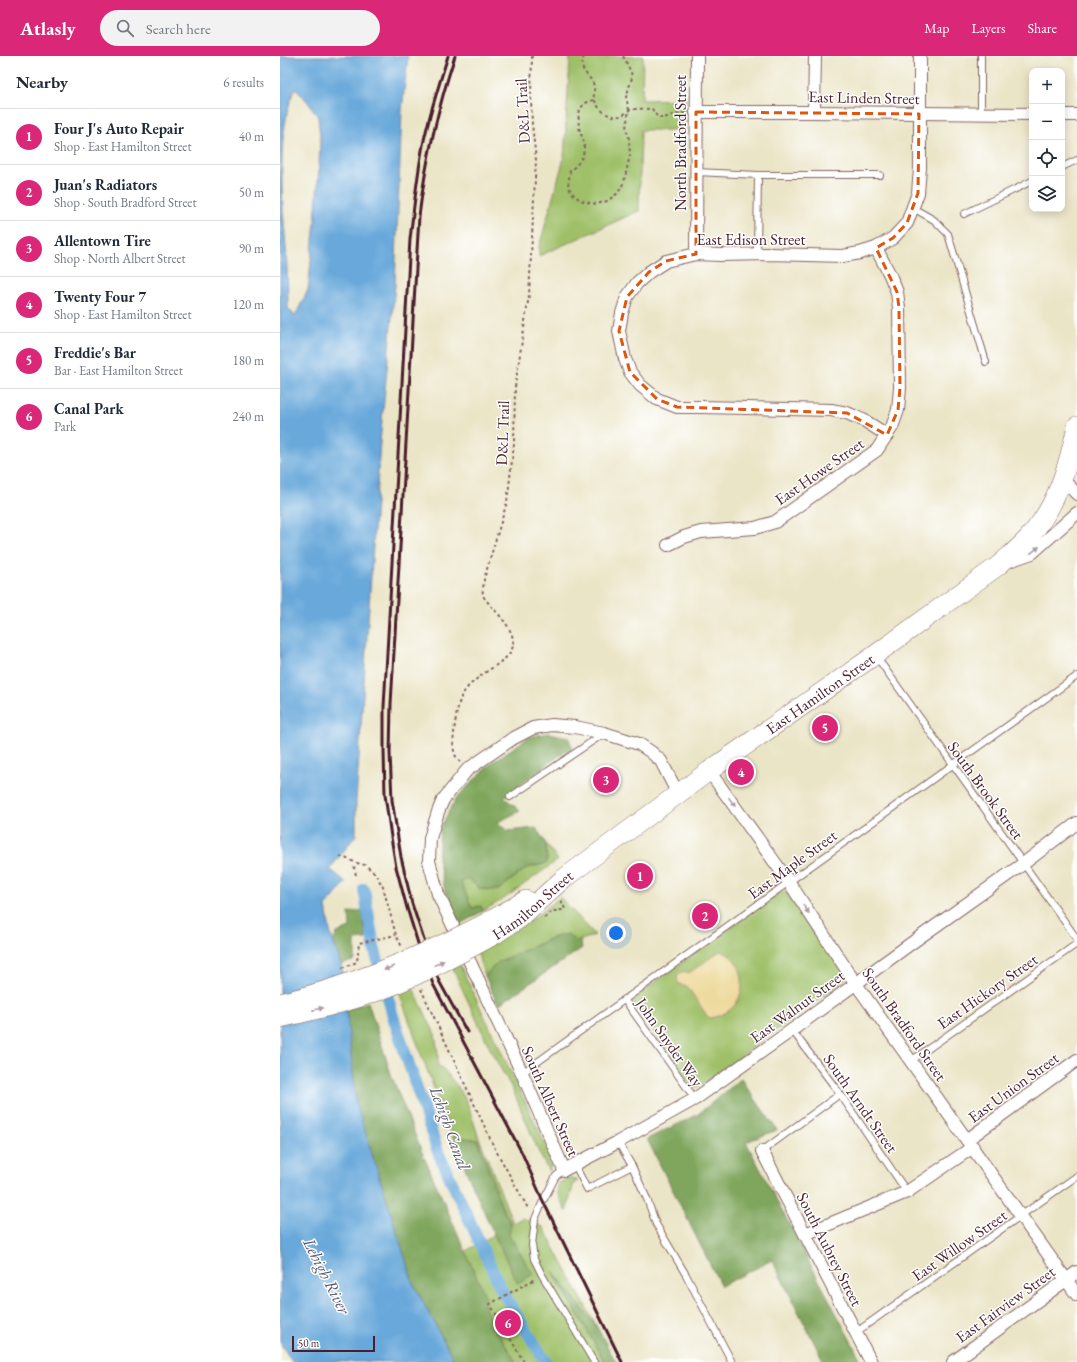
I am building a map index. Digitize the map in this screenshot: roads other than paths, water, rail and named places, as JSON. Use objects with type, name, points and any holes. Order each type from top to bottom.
[{"type":"main road","points":[[999,565],[1024,542],[1039,524],[1063,480],[1077,426]]},
{"type":"main road","name":"East Hamilton Street","points":[[563,879],[709,771],[875,655],[999,565]]},
{"type":"main road","name":"Hamilton Street","points":[[280,1003],[365,978],[437,947],[520,918],[563,879]]},
{"type":"main road","name":"Hamilton Street","points":[[280,1018],[327,1007],[389,987],[471,948],[491,928]]},
{"type":"street","name":"North Bradford Street","points":[[696,254],[696,172],[692,112],[697,56]]},
{"type":"street","points":[[814,112],[815,56]]},
{"type":"street","name":"East Edison Street","points":[[887,435],[865,421],[847,413],[831,410],[677,407],[657,399],[640,385],[630,372],[625,359],[619,330],[627,297],[637,283],[666,261],[696,254],[843,256],[876,248],[893,238],[907,223],[918,193],[920,168],[920,56]]},
{"type":"street","name":"East Linden Street","points":[[692,112],[1029,114]]},
{"type":"street","points":[[1065,115],[1077,115]]},
{"type":"street","name":"East Howe Street","points":[[668,545],[684,537],[701,532],[755,528],[774,522],[877,450],[892,428],[898,410],[900,388],[899,308],[897,292],[876,248]]},
{"type":"street","points":[[1063,480],[1077,494]]},
{"type":"street","name":"East Hamilton Street","points":[[999,565],[1032,553],[1077,513]]},
{"type":"street","name":"South Albert Street","points":[[564,1170],[522,1073],[438,894],[429,861],[430,838],[443,800],[467,770],[512,739],[532,728],[552,725],[575,727],[604,733],[639,744],[661,761],[678,794]]},
{"type":"street","name":"South Bradford Street","points":[[709,771],[789,882],[856,984],[1077,1295]]},
{"type":"street","name":"East Walnut Street","points":[[564,1170],[695,1099],[1023,864],[1077,823]]},
{"type":"street","name":"East Union Street","points":[[805,1234],[907,1192],[1077,1060]]},
{"type":"street","name":"South Aubrey Street","points":[[762,1151],[871,1362]]},
{"type":"street","name":"East Fairview Street","points":[[953,1362],[1077,1272]]},
{"type":"lane","points":[[981,56],[981,114]]},
{"type":"lane","points":[[1065,166],[1077,160]]},
{"type":"lane","points":[[696,172],[758,175],[880,175]]},
{"type":"lane","points":[[758,175],[758,254]]},
{"type":"lane","points":[[964,214],[1029,182]]},
{"type":"lane","points":[[913,208],[934,220],[948,234],[986,362]]},
{"type":"lane","name":"South Brook Street","points":[[875,655],[1077,941]]},
{"type":"lane","name":"East Maple Street","points":[[522,1073],[1077,676]]},
{"type":"lane","points":[[510,797],[604,733]]},
{"type":"lane","name":"East Hickory Street","points":[[911,1061],[1075,945],[1077,941]]},
{"type":"lane","name":"John Snyder Way","points":[[624,999],[695,1099]]},
{"type":"lane","name":"South Arndt Street","points":[[792,1030],[840,1094],[907,1192]]},
{"type":"lane","points":[[762,1151],[840,1094]]},
{"type":"lane","points":[[618,1142],[632,1166],[647,1199],[656,1224],[686,1275],[732,1362]]},
{"type":"lane","points":[[575,1165],[588,1189],[632,1166]]},
{"type":"lane","name":"South Albert Street","points":[[564,1170],[556,1176],[535,1219],[532,1245],[534,1259],[594,1362]]},
{"type":"lane","name":"East Willow Street","points":[[855,1333],[1077,1176]]},
{"type":"water","name":"Lehigh River","points":[[280,56],[408,56],[402,110],[395,285],[380,442],[356,801],[356,835],[330,869],[346,882],[326,906],[330,931],[342,968],[356,1103],[413,1283],[455,1362],[292,1362],[280,1342]],"holes":[[[295,88],[308,102],[318,117],[320,137],[319,168],[308,290],[295,316],[288,308],[287,259],[282,195],[282,163],[284,132],[290,102]]]},
{"type":"waterway","name":"Lehigh Canal","points":[[364,889],[374,947],[393,1016],[438,1152],[503,1293],[546,1362]]},
{"type":"railway","points":[[448,56],[431,111],[423,145],[410,239],[384,707],[385,795],[396,867],[421,953],[433,984],[522,1153],[543,1201],[622,1362]]},
{"type":"railway","points":[[455,56],[433,135],[419,216],[391,704],[390,753],[392,800],[401,857],[412,904],[439,981],[467,1032]]},
{"type":"place","name":"Freddie's Bar","points":[[825,728]]},
{"type":"place","name":"Twenty Four 7","points":[[741,772]]},
{"type":"place","name":"Allentown Tire","points":[[606,780]]},
{"type":"place","name":"Four J's Auto Repair","points":[[640,876]]},
{"type":"place","name":"Juan's Radiators","points":[[705,916]]},
{"type":"place","name":"Canal Park","points":[[508,1323]]}]
